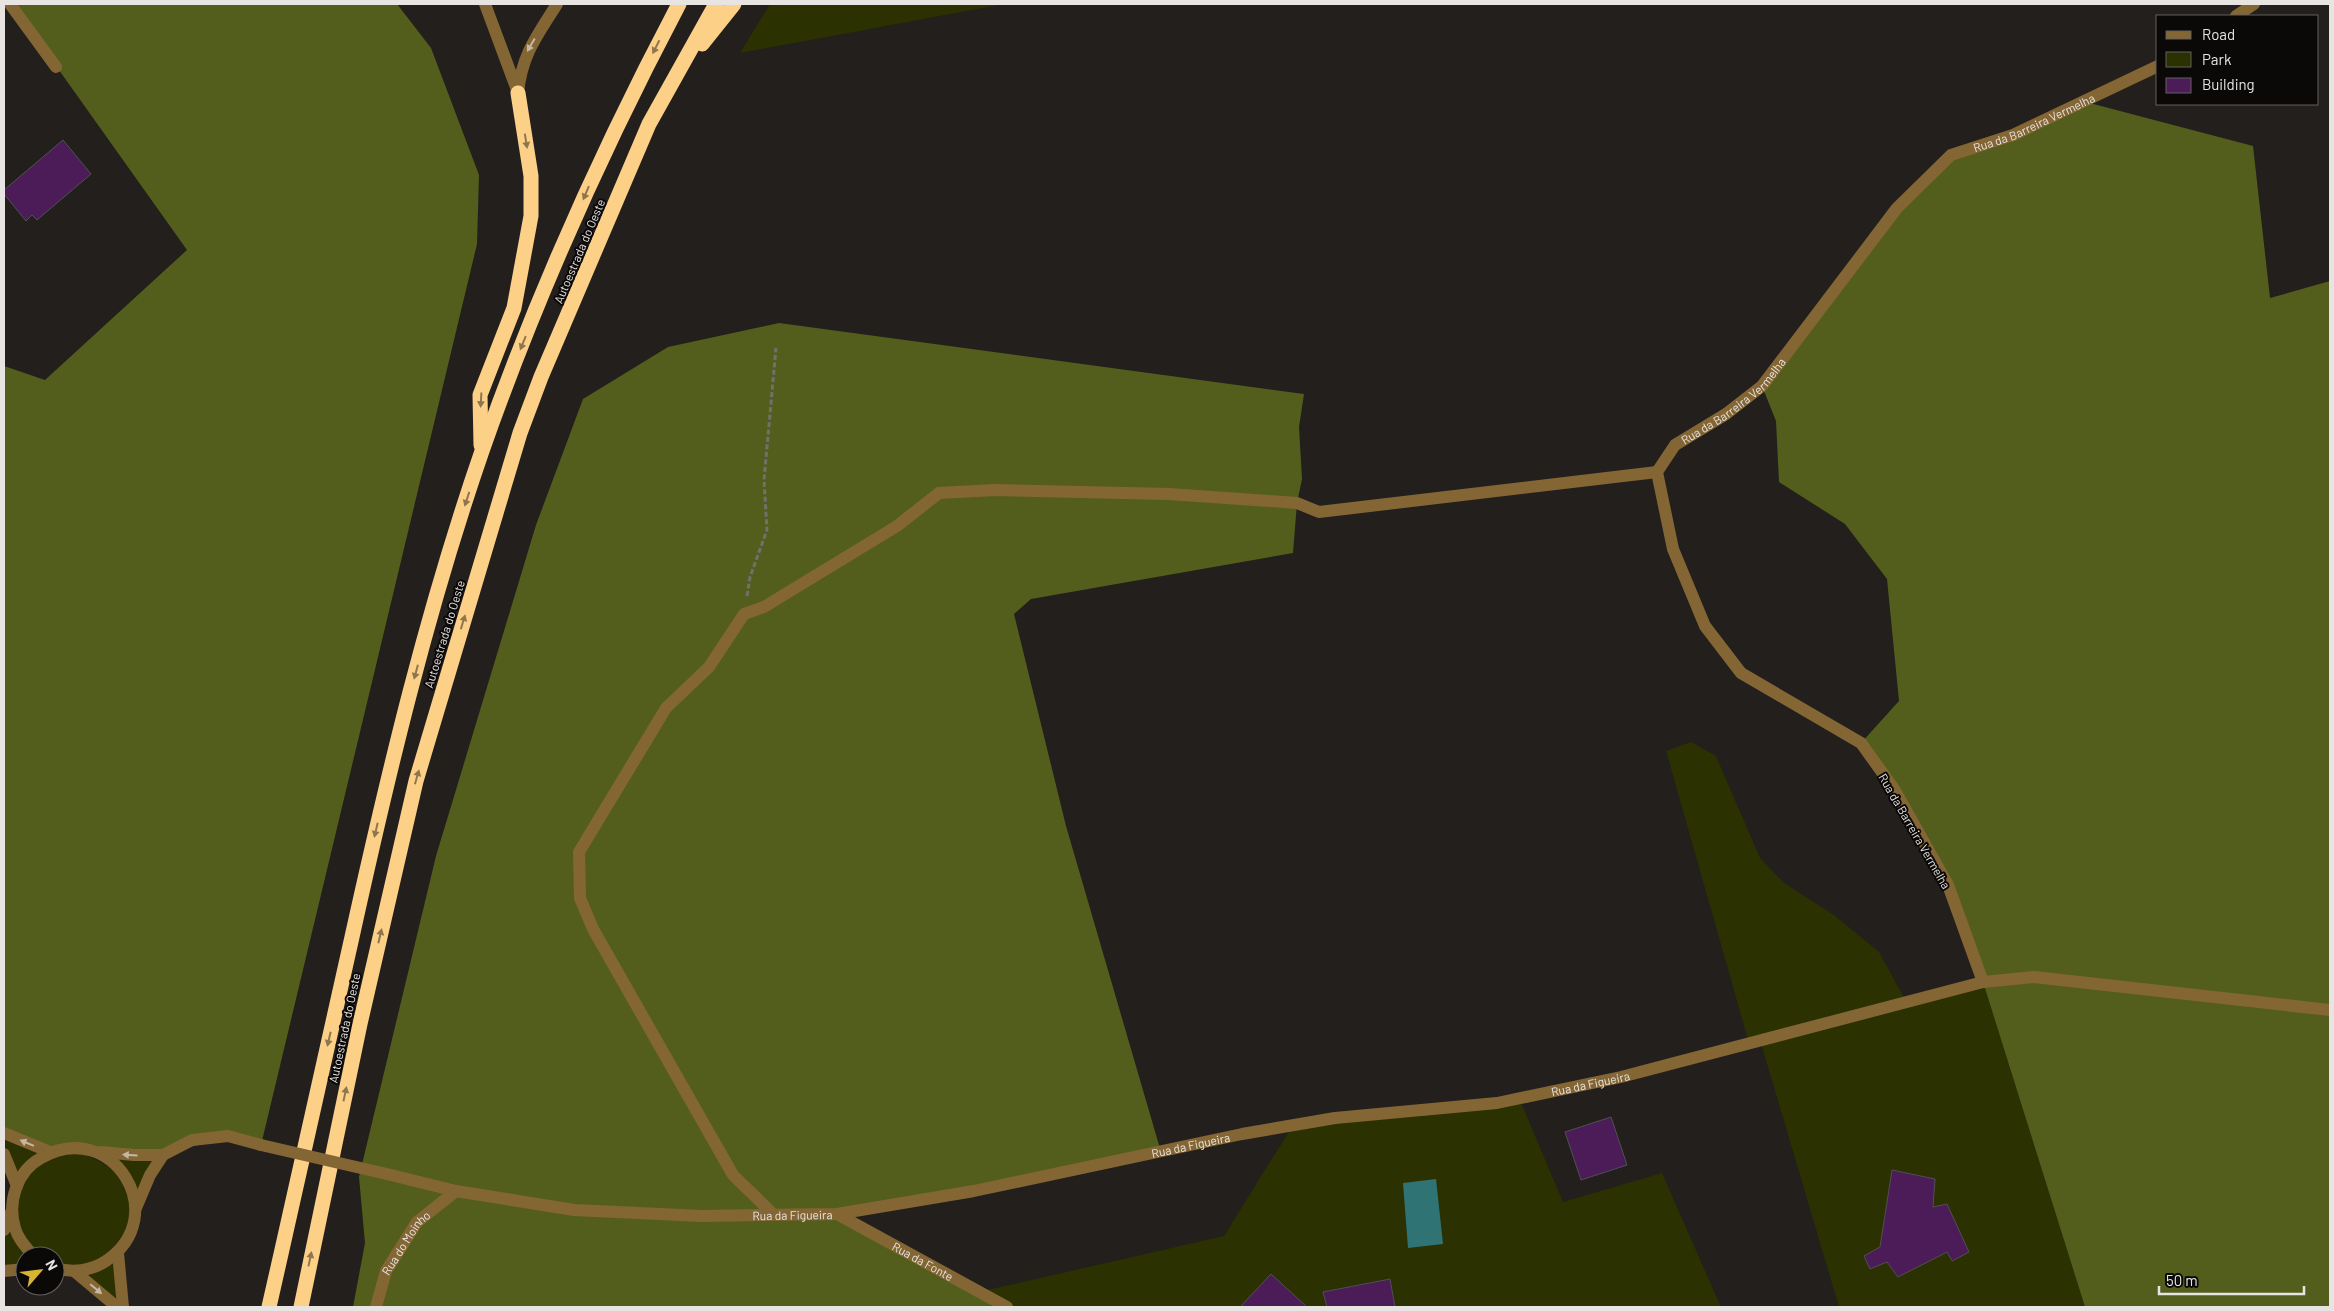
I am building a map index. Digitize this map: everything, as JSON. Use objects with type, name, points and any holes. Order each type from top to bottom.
[{"type":"highway","name":"Autoestrada do Oeste","points":[[269,1307],[387,781],[429,622],[482,453],[534,316],[588,187],[623,112],[679,4]]},
{"type":"highway","name":"Autoestrada do Oeste","points":[[300,1307],[360,1024],[416,781],[520,433],[541,377],[649,124],[716,4]]},
{"type":"highway","points":[[673,81],[734,4]]},
{"type":"highway","points":[[482,453],[480,395],[514,308],[531,216],[531,176],[518,93]]},
{"type":"street","points":[[10,4],[56,66]]},
{"type":"street","points":[[485,4],[518,93]]},
{"type":"street","points":[[518,93],[520,72],[528,50],[557,4]]},
{"type":"street","points":[[2238,15],[2254,4]]},
{"type":"street","name":"Rua da Barreira Vermelha","points":[[1983,982],[1948,885],[1894,789],[1862,743],[1741,673],[1705,626],[1674,549],[1657,472],[1675,444],[1726,414],[1762,386],[1898,208],[1951,155],[2013,135],[2156,67]]},
{"type":"street","points":[[773,1214],[733,1175],[593,929],[580,898],[580,852],[666,708],[709,667],[744,614],[764,607],[897,526],[939,493],[995,490],[1169,494],[1297,503],[1318,512],[1657,472]]},
{"type":"street","name":"Rua da Figueira","points":[[163,1155],[192,1140],[228,1136],[456,1191],[574,1210],[702,1216],[837,1214],[974,1191],[1242,1134],[1334,1118],[1497,1103],[1621,1077],[1983,982],[2034,977],[2330,1010]]},
{"type":"street","points":[[4,1133],[50,1152]]},
{"type":"street","points":[[4,1230],[12,1210],[17,1186],[25,1172],[36,1160],[50,1152],[73,1148],[134,1155],[163,1155]]},
{"type":"street","points":[[97,1152],[115,1163],[128,1180],[136,1209]]},
{"type":"street","points":[[4,1154],[17,1186]]},
{"type":"street","points":[[65,1270],[74,1272],[98,1267],[118,1253],[128,1240],[134,1225],[136,1209],[150,1175],[163,1155]]},
{"type":"street","name":"Rua do Moinho","points":[[376,1307],[386,1271],[417,1222],[456,1191]]},
{"type":"street","points":[[12,1210],[15,1228],[25,1246]]},
{"type":"street","name":"Rua da Fonte","points":[[837,1214],[1007,1307]]},
{"type":"street","points":[[118,1253],[123,1307]]},
{"type":"street","points":[[74,1272],[117,1307]]},
{"type":"path","points":[[744,614],[750,577],[767,530],[764,480],[776,348]]},
{"type":"green space","points":[[12,4],[397,4],[431,48],[479,175],[477,244],[261,1145],[228,1136],[163,1155],[50,1152],[4,1133],[4,366],[45,380],[187,250]]},
{"type":"green space","points":[[770,4],[1004,4],[740,53]]},
{"type":"green space","points":[[2082,101],[2253,146],[2270,298],[2330,281],[2330,1307],[2085,1307],[1983,982],[1948,885],[1861,743],[1899,701],[1887,579],[1845,524],[1779,482],[1776,421],[1762,386],[1849,270],[1951,155]]},
{"type":"green space","points":[[779,323],[1304,394],[1299,427],[1302,479],[1297,503],[1293,553],[1031,599],[1014,614],[1066,826],[1161,1152],[838,1214],[955,1279],[994,1307],[353,1307],[365,1243],[359,1177],[436,856],[536,525],[583,399],[668,347]]},
{"type":"green space","points":[[1691,742],[1716,756],[1760,858],[1784,883],[1834,915],[1879,952],[1906,1001],[1983,982],[2085,1307],[1839,1307],[1760,1040],[1749,1043],[1666,751]]},
{"type":"green space","points":[[1519,1098],[1563,1202],[1662,1173],[1721,1307],[995,1307],[979,1292],[1224,1236],[1293,1125]]},
{"type":"green space","points":[[4,1132],[45,1152],[17,1181],[4,1145]]},
{"type":"green space","points":[[64,1153],[83,1153],[115,1170],[132,1204],[123,1242],[92,1266],[65,1265],[65,1246],[31,1246],[19,1223],[17,1209],[22,1185],[38,1166]]},
{"type":"green space","points":[[105,1155],[159,1157],[137,1204]]},
{"type":"green space","points":[[12,1216],[26,1246],[15,1246],[15,1268],[4,1269],[4,1235]]},
{"type":"green space","points":[[118,1253],[121,1307],[74,1271]]},
{"type":"water","points":[[1436,1179],[1443,1244],[1408,1248],[1403,1183]]},
{"type":"building","points":[[63,140],[91,174],[37,220],[32,215],[26,221],[4,194],[4,190]]},
{"type":"building","points":[[1611,1117],[1627,1165],[1581,1180],[1565,1132]]},
{"type":"building","points":[[1892,1170],[1935,1179],[1933,1207],[1947,1204],[1969,1252],[1952,1261],[1947,1252],[1898,1277],[1887,1262],[1870,1269],[1864,1256],[1880,1247]]},
{"type":"building","points":[[1271,1274],[1307,1307],[1240,1307]]},
{"type":"building","points":[[1390,1279],[1395,1307],[1327,1307],[1323,1292]]}]
